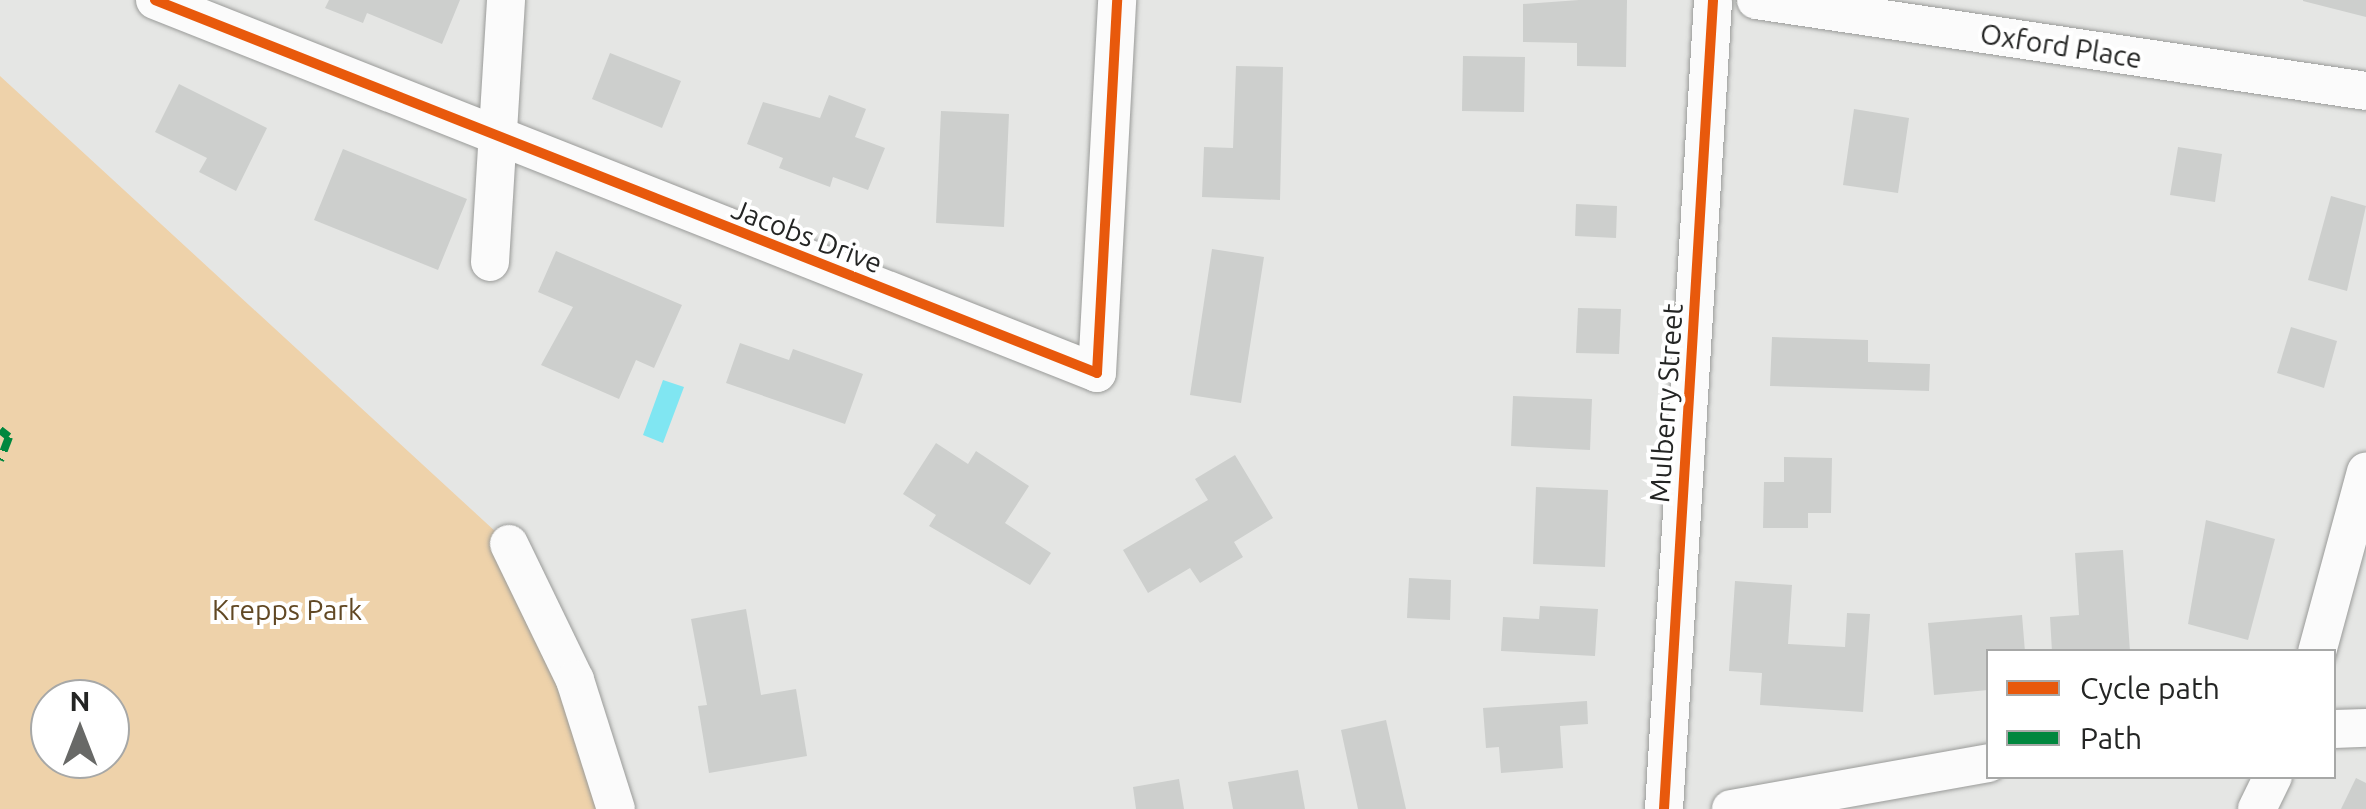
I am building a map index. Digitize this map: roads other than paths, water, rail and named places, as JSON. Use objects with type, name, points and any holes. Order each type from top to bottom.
[{"type":"street","name":"Jacobs Drive","points":[[155,0],[1096,373],[1118,0]]},
{"type":"street","points":[[490,262],[506,0]]},
{"type":"street","name":"Mulberry Street","points":[[1664,809],[1714,0]]},
{"type":"street","name":"Oxford Place","points":[[1756,0],[2366,91]]},
{"type":"street","points":[[2317,649],[2363,495]]},
{"type":"street","points":[[509,544],[574,680],[616,809]]},
{"type":"street","points":[[2336,730],[2366,728]]},
{"type":"street","points":[[1731,809],[1986,763]]},
{"type":"street","points":[[2256,809],[2271,779]]},
{"type":"water","points":[[663,380],[684,387],[663,443],[643,435]]},
{"type":"park label","name":"Krepps Park","points":[[287,610]]}]
